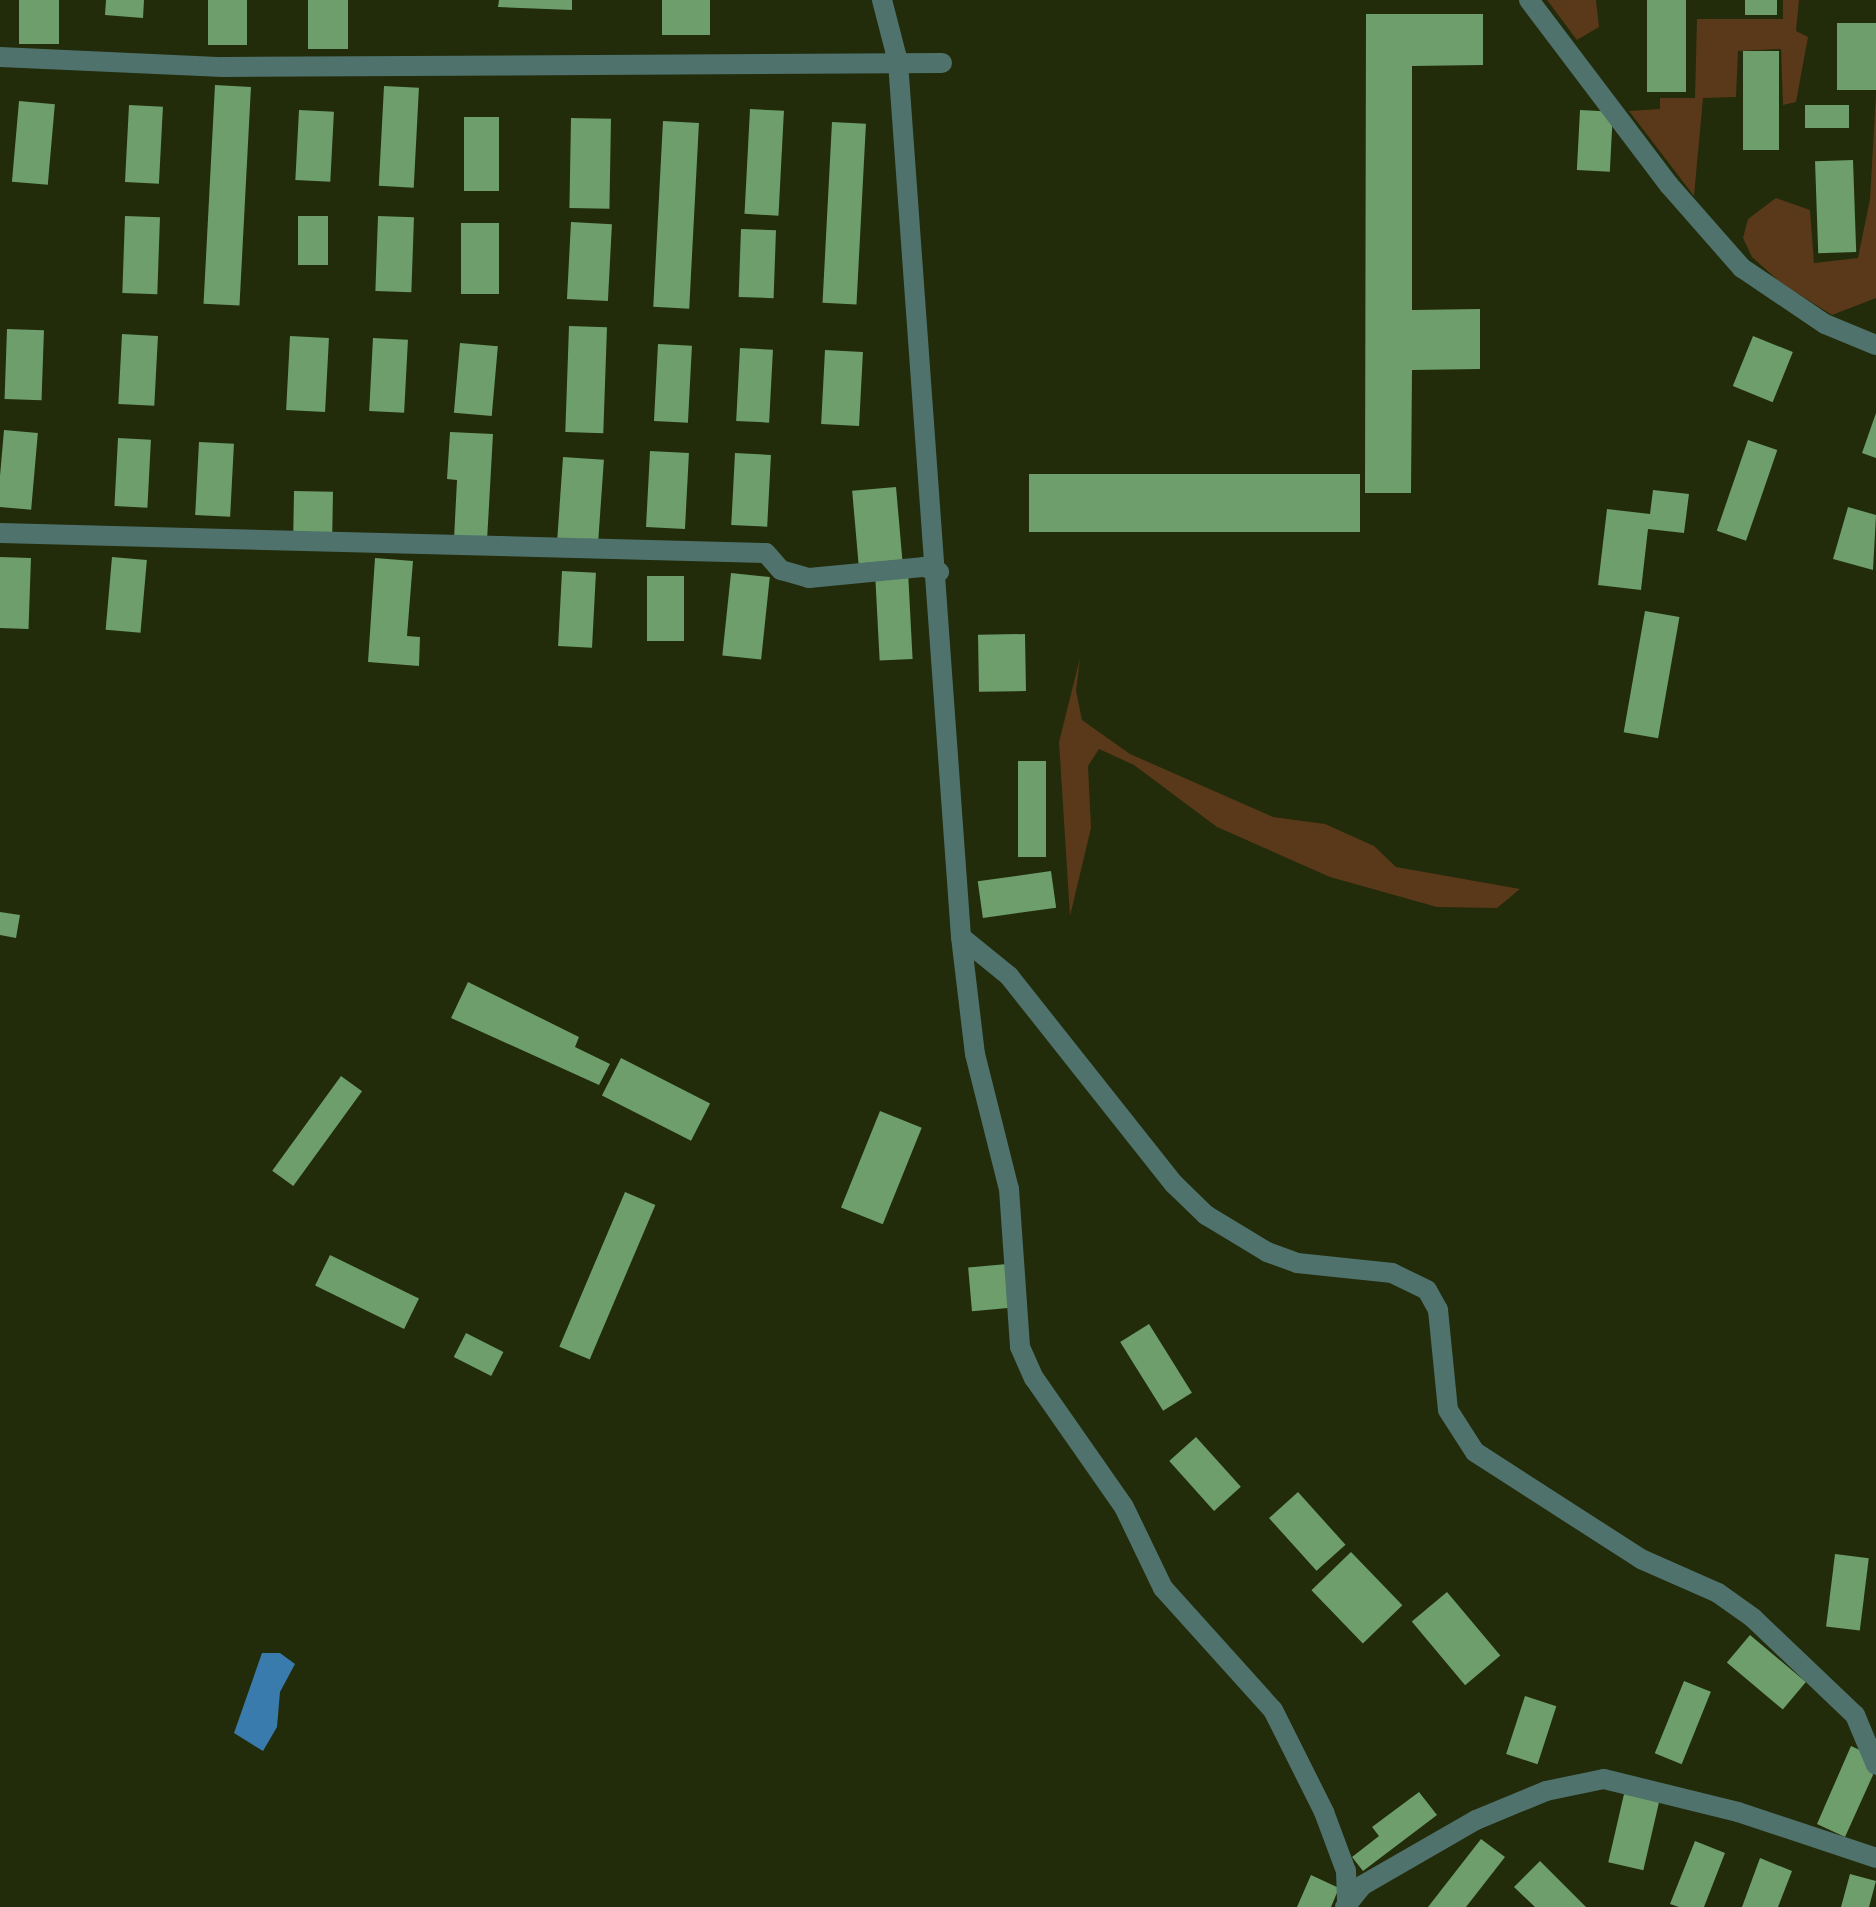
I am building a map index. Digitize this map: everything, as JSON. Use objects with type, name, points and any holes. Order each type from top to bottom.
[{"type":"street","points":[[882,0],[898,62],[913,332],[939,572],[961,937],[975,1054],[1009,1189],[1020,1347],[1034,1378],[1124,1507],[1163,1588],[1273,1710],[1324,1812],[1346,1871],[1346,1905]]},
{"type":"street","points":[[1529,0],[1669,185],[1742,268],[1825,324],[1876,345]]},
{"type":"street","points":[[0,57],[223,67],[942,63]]},
{"type":"street","points":[[0,533],[766,553],[781,570],[809,578],[924,567],[939,572]]},
{"type":"street","points":[[961,937],[1009,976],[1174,1184],[1206,1215],[1257,1247],[1297,1263],[1392,1273],[1427,1290],[1438,1310],[1448,1410],[1475,1452],[1641,1559],[1718,1593],[1753,1618],[1855,1715],[1876,1765]]},
{"type":"street","points":[[1346,1905],[1363,1885],[1476,1820],[1546,1791],[1604,1779],[1738,1812],[1876,1858]]},
{"type":"shaded area","points":[[1547,0],[1596,0],[1599,27],[1577,40]]},
{"type":"shaded area","points":[[1783,0],[1799,0],[1796,31],[1808,37],[1796,102],[1783,105],[1781,49],[1738,51],[1736,97],[1703,98],[1694,196],[1629,111],[1660,109],[1660,98],[1695,98],[1697,19],[1783,19]]},
{"type":"shaded area","points":[[1876,93],[1876,298],[1832,315],[1781,283],[1752,257],[1743,238],[1748,219],[1776,198],[1810,210],[1814,263],[1858,258],[1870,199]]},
{"type":"shaded area","points":[[1080,658],[1076,691],[1082,720],[1130,754],[1273,817],[1325,824],[1374,846],[1396,867],[1520,889],[1497,908],[1437,907],[1330,877],[1217,827],[1134,765],[1099,749],[1088,766],[1091,828],[1070,916],[1059,742]]},
{"type":"water","points":[[262,1653],[280,1653],[295,1664],[280,1692],[277,1727],[263,1751],[234,1733]]},
{"type":"building","points":[[19,0],[59,0],[59,44],[19,44]]},
{"type":"building","points":[[106,0],[144,0],[143,18],[105,15]]},
{"type":"building","points":[[208,0],[247,0],[247,45],[208,45]]},
{"type":"building","points":[[308,0],[348,0],[348,49],[308,49]]},
{"type":"building","points":[[499,0],[572,0],[572,10],[498,7]]},
{"type":"building","points":[[662,0],[710,0],[710,35],[662,35]]},
{"type":"building","points":[[1647,0],[1686,0],[1686,92],[1647,92]]},
{"type":"building","points":[[1745,0],[1777,0],[1777,15],[1745,15]]},
{"type":"building","points":[[1366,14],[1483,14],[1483,65],[1412,66],[1412,310],[1480,309],[1480,369],[1412,370],[1411,493],[1365,493]]},
{"type":"building","points":[[1837,23],[1876,23],[1876,90],[1837,90]]},
{"type":"building","points":[[1743,51],[1779,51],[1779,150],[1743,150]]},
{"type":"building","points":[[215,85],[251,87],[239,306],[204,304]]},
{"type":"building","points":[[384,86],[419,88],[414,188],[379,186]]},
{"type":"building","points":[[19,101],[55,104],[48,185],[12,182]]},
{"type":"building","points":[[129,105],[163,107],[159,184],[125,182]]},
{"type":"building","points":[[1805,105],[1849,105],[1849,128],[1805,128]]},
{"type":"building","points":[[750,109],[784,111],[778,216],[745,214]]},
{"type":"building","points":[[299,110],[334,112],[330,182],[295,180]]},
{"type":"building","points":[[1580,110],[1613,112],[1610,172],[1577,170]]},
{"type":"building","points":[[464,117],[499,117],[499,191],[464,191]]},
{"type":"building","points":[[571,118],[611,119],[609,209],[569,208]]},
{"type":"building","points":[[663,121],[699,123],[689,309],[653,307]]},
{"type":"building","points":[[832,122],[866,124],[856,305],[823,303]]},
{"type":"building","points":[[1853,160],[1856,252],[1818,253],[1815,161]]},
{"type":"building","points":[[125,216],[160,217],[157,294],[122,293]]},
{"type":"building","points":[[298,216],[328,216],[328,265],[298,265]]},
{"type":"building","points":[[378,216],[414,217],[411,292],[375,291]]},
{"type":"building","points":[[571,222],[612,224],[608,301],[567,299]]},
{"type":"building","points":[[461,223],[499,223],[499,294],[461,294]]},
{"type":"building","points":[[741,229],[776,230],[774,298],[739,297]]},
{"type":"building","points":[[569,326],[607,327],[603,433],[565,432]]},
{"type":"building","points":[[7,329],[44,330],[42,400],[5,399]]},
{"type":"building","points":[[122,334],[158,336],[154,406],[118,404]]},
{"type":"building","points":[[290,336],[329,338],[325,412],[286,410]]},
{"type":"building","points":[[1753,336],[1793,352],[1773,402],[1733,386]]},
{"type":"building","points":[[373,338],[408,340],[404,413],[369,411]]},
{"type":"building","points":[[460,343],[498,346],[492,416],[454,413]]},
{"type":"building","points":[[658,344],[692,346],[688,423],[654,421]]},
{"type":"building","points":[[740,348],[773,350],[769,423],[736,421]]},
{"type":"building","points":[[825,350],[863,352],[859,426],[821,424]]},
{"type":"building","points":[[1876,413],[1876,458],[1862,453]]},
{"type":"building","points":[[4,430],[38,433],[31,510],[0,507]]},
{"type":"building","points":[[450,432],[493,434],[487,541],[454,539],[457,480],[447,479]]},
{"type":"building","points":[[118,438],[151,440],[147,508],[114,506]]},
{"type":"building","points":[[1748,440],[1777,450],[1746,541],[1717,531]]},
{"type":"building","points":[[199,442],[234,444],[230,517],[195,515]]},
{"type":"building","points":[[650,451],[689,453],[685,529],[646,527]]},
{"type":"building","points":[[735,453],[771,455],[767,527],[731,525]]},
{"type":"building","points":[[563,457],[604,460],[598,546],[557,543]]},
{"type":"building","points":[[1029,474],[1360,474],[1360,532],[1029,532]]},
{"type":"building","points":[[896,487],[902,560],[859,564],[852,491]]},
{"type":"building","points":[[1653,490],[1689,494],[1684,533],[1648,529],[1641,590],[1598,585],[1607,509],[1650,514]]},
{"type":"building","points":[[294,491],[333,492],[332,536],[293,535]]},
{"type":"building","points":[[1848,507],[1876,515],[1873,570],[1833,559]]},
{"type":"building","points":[[0,557],[31,558],[29,629],[0,628]]},
{"type":"building","points":[[112,557],[147,560],[141,633],[106,630]]},
{"type":"building","points":[[375,558],[413,561],[407,636],[420,637],[419,666],[368,662]]},
{"type":"building","points":[[562,571],[596,573],[592,648],[558,646]]},
{"type":"building","points":[[908,571],[913,659],[880,661],[875,573]]},
{"type":"building","points":[[731,573],[770,577],[761,660],[722,656]]},
{"type":"building","points":[[647,576],[684,576],[684,641],[647,641]]},
{"type":"building","points":[[1645,611],[1679,617],[1658,738],[1624,732]]},
{"type":"building","points":[[1025,634],[1026,691],[979,692],[978,635]]},
{"type":"building","points":[[1018,761],[1046,761],[1046,857],[1018,857]]},
{"type":"building","points":[[1051,871],[1056,908],[983,918],[978,881]]},
{"type":"building","points":[[0,912],[20,915],[16,938],[0,935]]},
{"type":"building","points":[[468,982],[579,1037],[575,1047],[610,1064],[599,1085],[451,1018]]},
{"type":"building","points":[[621,1058],[710,1103],[691,1141],[602,1095]]},
{"type":"building","points":[[341,1076],[362,1091],[293,1186],[272,1171]]},
{"type":"building","points":[[880,1111],[922,1128],[883,1224],[841,1207]]},
{"type":"building","points":[[625,1192],[655,1205],[590,1360],[559,1347]]},
{"type":"building","points":[[330,1255],[419,1298],[404,1329],[315,1286]]},
{"type":"building","points":[[1007,1264],[1011,1308],[972,1311],[968,1267]]},
{"type":"building","points":[[1149,1324],[1192,1393],[1163,1411],[1120,1342]]},
{"type":"building","points":[[466,1333],[503,1352],[491,1376],[454,1357]]},
{"type":"building","points":[[1196,1437],[1241,1487],[1214,1511],[1169,1461]]},
{"type":"building","points":[[1298,1492],[1346,1545],[1317,1571],[1269,1518]]},
{"type":"building","points":[[1351,1552],[1402,1605],[1363,1643],[1311,1590]]},
{"type":"building","points":[[1835,1554],[1869,1558],[1860,1631],[1826,1626]]},
{"type":"building","points":[[1447,1592],[1500,1656],[1465,1685],[1412,1622]]},
{"type":"building","points":[[1750,1635],[1806,1682],[1783,1710],[1727,1663]]},
{"type":"building","points":[[1684,1681],[1711,1692],[1682,1764],[1655,1753]]},
{"type":"building","points":[[1525,1696],[1556,1706],[1538,1764],[1506,1754]]},
{"type":"building","points":[[1851,1746],[1862,1751],[1873,1775],[1845,1837],[1817,1824]]},
{"type":"building","points":[[1419,1792],[1437,1815],[1363,1871],[1352,1857],[1379,1836],[1372,1827]]},
{"type":"building","points":[[1624,1794],[1659,1802],[1643,1870],[1608,1862]]},
{"type":"building","points":[[1481,1839],[1505,1857],[1466,1907],[1428,1907]]},
{"type":"building","points":[[1695,1841],[1725,1853],[1704,1907],[1679,1907],[1670,1904]]},
{"type":"building","points":[[1760,1858],[1792,1871],[1778,1907],[1742,1907]]},
{"type":"building","points":[[1540,1861],[1586,1907],[1535,1907],[1514,1887]]},
{"type":"building","points":[[1850,1874],[1876,1881],[1869,1907],[1841,1907]]},
{"type":"building","points":[[1311,1875],[1339,1888],[1331,1907],[1297,1907]]}]
